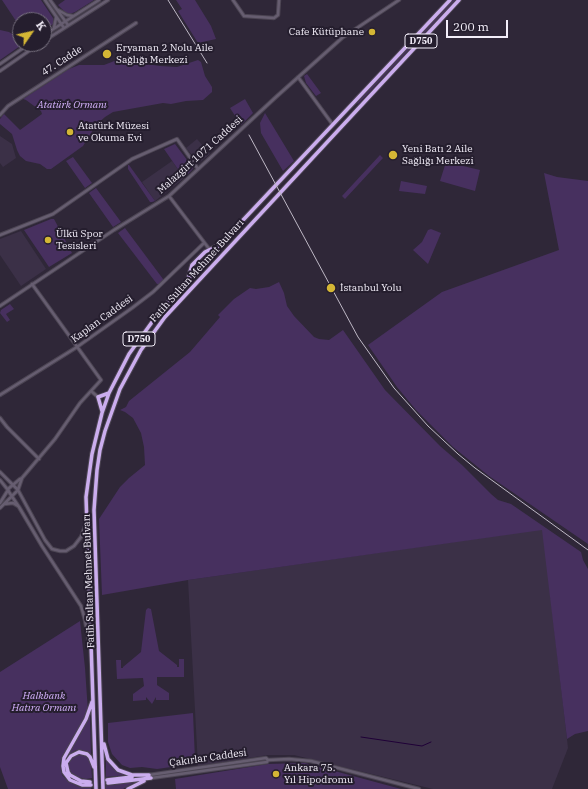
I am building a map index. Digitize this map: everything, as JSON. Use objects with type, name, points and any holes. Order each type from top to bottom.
[{"type":"highway","name":"Fatih Sultan Mehmet Bulvarı","points":[[96,789],[86,497],[92,454],[102,413],[110,393],[129,354],[160,311],[450,0]]},
{"type":"highway","name":"Fatih Sultan Mehmet Bulvarı","points":[[103,789],[94,510],[97,470],[105,430],[117,396],[141,350],[164,317],[459,0]]},
{"type":"highway","points":[[188,280],[192,265],[205,252],[222,243]]},
{"type":"highway","points":[[102,413],[101,404],[98,397],[110,393]]},
{"type":"highway","points":[[93,700],[86,719],[64,758],[63,766],[64,772],[70,780],[82,785],[90,783],[81,781],[70,775],[66,768],[68,759],[75,753],[83,753],[90,757],[96,769]]},
{"type":"highway","points":[[102,735],[108,759],[114,767],[122,772],[132,775],[150,776]]},
{"type":"highway","points":[[108,781],[150,776]]},
{"type":"highway","points":[[128,789],[150,776]]},
{"type":"street","points":[[45,0],[64,28]]},
{"type":"street","points":[[50,0],[68,26]]},
{"type":"street","points":[[54,28],[99,0]]},
{"type":"street","points":[[52,36],[108,0]]},
{"type":"street","points":[[233,0],[246,17],[275,18],[278,15],[280,0]]},
{"type":"street","name":"Malazgirt 1071 Caddesi","points":[[0,306],[114,230],[169,196],[344,36],[399,0]]},
{"type":"street","points":[[57,9],[67,15],[74,16]]},
{"type":"street","points":[[54,28],[56,21],[55,15]]},
{"type":"street","name":"47. Cadde","points":[[0,115],[8,106],[136,23]]},
{"type":"street","points":[[0,64],[17,52]]},
{"type":"street","points":[[0,71],[27,52]]},
{"type":"street","points":[[298,77],[333,125]]},
{"type":"street","points":[[0,235],[53,214],[132,159],[177,139],[198,169]]},
{"type":"street","points":[[169,196],[210,250]]},
{"type":"street","name":"Kaplan Caddesi","points":[[0,395],[77,347],[149,295],[204,243]]},
{"type":"street","points":[[0,508],[8,490],[13,484],[22,478],[39,459],[80,403],[101,380],[32,284]]},
{"type":"street","points":[[91,391],[98,397]]},
{"type":"street","points":[[0,418],[39,459]]},
{"type":"street","points":[[0,472],[18,490],[45,540],[52,549],[66,551],[74,546],[81,537],[87,522]]},
{"type":"street","points":[[2,504],[18,490],[22,478]]},
{"type":"street","points":[[0,480],[12,495],[42,546],[81,606],[92,657]]},
{"type":"street","points":[[2,504],[13,503],[19,507]]},
{"type":"street","name":"Çakırlar Caddesi","points":[[150,776],[266,758],[268,760],[296,759],[311,761],[419,789]]},
{"type":"street","name":"Çakırlar Caddesi","points":[[150,776],[169,776],[266,762],[268,760]]},
{"type":"street","points":[[168,772],[169,776]]},
{"type":"shaded area","points":[[0,136],[12,144],[16,158],[3,167],[0,163]]},
{"type":"shaded area","points":[[197,139],[210,154],[201,161],[197,161],[186,148]]},
{"type":"shaded area","points":[[172,161],[184,178],[155,201],[142,182]]},
{"type":"shaded area","points":[[21,231],[46,269],[21,286],[0,255],[0,239]]},
{"type":"shaded area","points":[[543,529],[568,748],[552,789],[433,789],[294,755],[268,755],[198,766],[188,580]]},
{"type":"green space","points":[[2,0],[41,0],[49,12],[12,12],[12,15]]},
{"type":"green space","points":[[65,0],[94,0],[70,14],[65,12],[58,5]]},
{"type":"green space","points":[[176,0],[195,0],[211,26],[216,39],[198,43],[178,11],[182,9]]},
{"type":"green space","points":[[453,0],[456,0],[358,104],[357,103]]},
{"type":"green space","points":[[0,30],[12,34],[12,52],[0,60]]},
{"type":"green space","name":"Atatürk Ormanı","points":[[117,60],[177,67],[198,60],[201,62],[205,76],[212,87],[212,92],[203,100],[171,104],[163,103],[113,112],[96,125],[83,146],[51,169],[47,169],[40,164],[26,161],[20,156],[12,134],[0,124],[0,119],[4,114],[20,130],[42,114],[41,111],[23,99],[69,69],[79,65],[104,65]]},
{"type":"green space","points":[[307,74],[321,93],[316,96],[306,83],[304,76]]},
{"type":"green space","points":[[245,99],[253,113],[241,125],[230,108]]},
{"type":"green space","points":[[265,113],[294,161],[283,171],[261,133],[260,123]]},
{"type":"green space","points":[[175,144],[193,168],[184,178],[164,149]]},
{"type":"green space","points":[[380,155],[383,158],[345,199],[342,196]]},
{"type":"green space","points":[[73,157],[92,183],[85,188],[66,161]]},
{"type":"green space","points":[[446,162],[480,170],[475,191],[440,181]]},
{"type":"green space","points":[[128,165],[155,201],[150,202],[128,169]]},
{"type":"green space","points":[[544,173],[557,177],[588,181],[588,544],[489,476],[453,447],[416,410],[397,387],[368,345],[442,292],[559,250]]},
{"type":"green space","points":[[401,181],[427,186],[425,194],[399,191]]},
{"type":"green space","points":[[96,188],[121,222],[113,227],[89,193]]},
{"type":"green space","name":"Ülkü Spor Tesisleri","points":[[54,219],[72,253],[49,267],[24,230]]},
{"type":"green space","points":[[125,228],[163,279],[163,281],[159,284],[157,284],[118,233]]},
{"type":"green space","points":[[431,229],[441,233],[428,264],[413,250],[422,242],[428,230]]},
{"type":"green space","points":[[279,282],[284,293],[287,306],[294,316],[314,337],[329,340],[343,330],[385,390],[440,446],[462,465],[491,494],[498,500],[511,504],[581,552],[588,569],[588,731],[575,734],[567,739],[542,530],[188,580],[102,595],[99,519],[120,487],[145,465],[144,447],[141,433],[133,418],[120,410],[126,407],[129,401],[190,352],[220,317],[218,315],[234,299],[250,288],[256,289],[269,287]]},
{"type":"green space","points":[[10,304],[14,309],[6,314],[10,320],[7,322],[0,313],[1,310]]},
{"type":"green space","points":[[148,608],[151,609],[159,651],[177,665],[177,667],[179,667],[179,659],[184,659],[184,677],[157,677],[157,685],[169,693],[169,700],[156,700],[156,697],[152,704],[146,697],[146,700],[133,701],[133,694],[144,686],[143,678],[117,679],[116,660],[121,660],[121,668],[123,668],[141,652],[146,610]]},
{"type":"green space","name":"Halkbank Hatıra Ormanı","points":[[80,621],[88,712],[60,763],[62,775],[68,781],[80,787],[91,787],[91,789],[8,789],[0,767],[0,672]]},
{"type":"green space","points":[[193,713],[195,760],[192,764],[157,769],[142,767],[130,768],[122,765],[112,754],[108,742],[108,723]]},
{"type":"green space","points":[[90,716],[91,755],[86,751],[76,750],[68,755]]},
{"type":"green space","points":[[82,754],[87,757],[91,763],[92,778],[86,779],[78,777],[71,773],[68,768],[68,763],[73,756]]},
{"type":"green space","points":[[106,758],[118,772],[128,775],[106,777]]},
{"type":"green space","name":"Ankara 75. Yıl Hipodromu","points":[[305,763],[401,789],[176,789],[175,779],[268,764]]},
{"type":"green space","points":[[135,782],[123,789],[106,789],[106,785]]},
{"type":"waterway","points":[[361,737],[422,746],[431,742]]},
{"type":"railway","points":[[168,0],[207,63]]},
{"type":"railway","points":[[249,135],[358,337],[394,388],[428,426],[458,454],[588,550]]},
{"type":"place","name":"Cafe Kütüphane","points":[[372,32]]},
{"type":"place","name":"Eryaman 2 Nolu Aile Sağlığı Merkezi","points":[[107,54]]},
{"type":"place","name":"Atatürk Müzesi ve Okuma Evi","points":[[70,132]]},
{"type":"place","name":"Yeni Batı 2 Aile Sağlığı Merkezi","points":[[393,155]]},
{"type":"place","name":"Ülkü Spor Tesisleri","points":[[48,240]]},
{"type":"place","name":"İstanbul Yolu","points":[[331,288]]},
{"type":"place","name":"Ankara 75. Yıl Hipodromu","points":[[276,774]]}]
